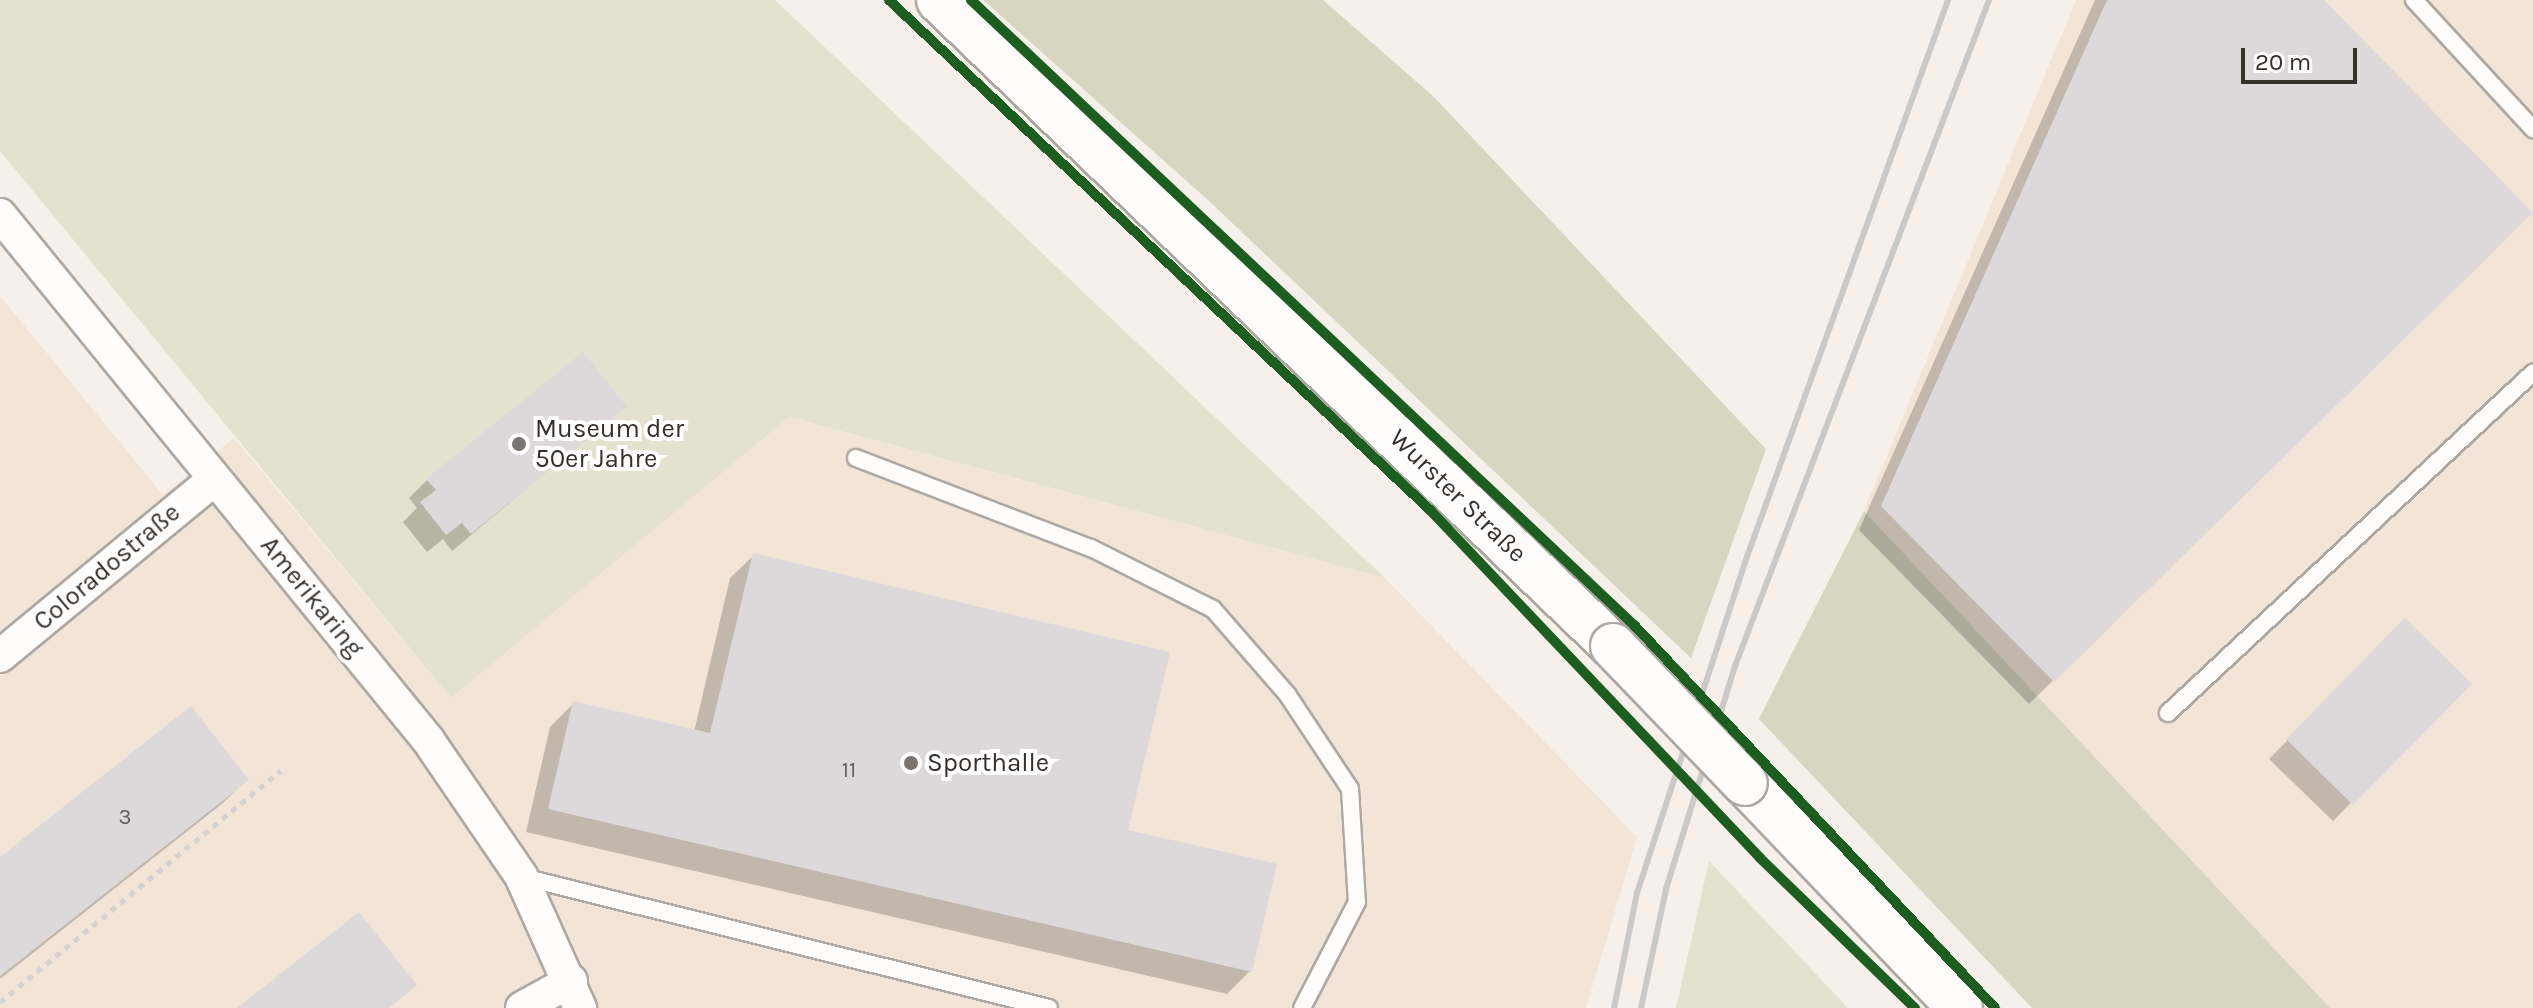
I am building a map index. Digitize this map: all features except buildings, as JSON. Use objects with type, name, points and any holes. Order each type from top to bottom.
[{"type":"main road","name":"Wurster Straße","points":[[939,0],[1613,646],[1960,1008]]},
{"type":"street","name":"Amerikaring","points":[[0,215],[428,740],[521,876],[576,995]]},
{"type":"street","name":"Coloradostraße","points":[[0,656],[215,479]]},
{"type":"street","points":[[522,1008],[576,995]]},
{"type":"lane","points":[[2414,0],[2533,129]]},
{"type":"lane","points":[[2168,713],[2533,373]]},
{"type":"lane","points":[[856,458],[1091,548],[1213,609],[1287,694],[1350,789],[1357,902],[1302,1008]]},
{"type":"lane","points":[[521,876],[1049,1008]]},
{"type":"path","points":[[0,1002],[281,770]]},
{"type":"shaded area","points":[[0,0],[775,0],[1385,578],[789,417],[451,698],[0,151]]},
{"type":"shaded area","points":[[983,0],[1323,0],[1434,97],[1766,449],[1691,658],[1208,200]]},
{"type":"shaded area","points":[[2076,0],[2533,0],[2533,1008],[2330,1008],[1864,511]]},
{"type":"shaded area","points":[[0,296],[163,495],[234,438],[451,698],[788,417],[1385,578],[1637,837],[1586,1008],[0,1008]]},
{"type":"shaded area","points":[[1864,511],[2330,1008],[2032,1008],[1759,719]]},
{"type":"shaded area","points":[[1709,861],[1848,1008],[1676,1008]]},
{"type":"railway","points":[[1614,1008],[1637,893],[1748,554],[1948,0]]},
{"type":"railway","points":[[1641,1008],[1666,889],[1735,666],[1989,0]]},
{"type":"cycle path","points":[[889,0],[1431,511],[1760,858],[1915,1008]]},
{"type":"cycle path","points":[[971,0],[1635,626],[1995,1008]]},
{"type":"place","name":"Museum der 50er Jahre","points":[[519,444]]},
{"type":"place","name":"Sporthalle","points":[[911,763]]}]
